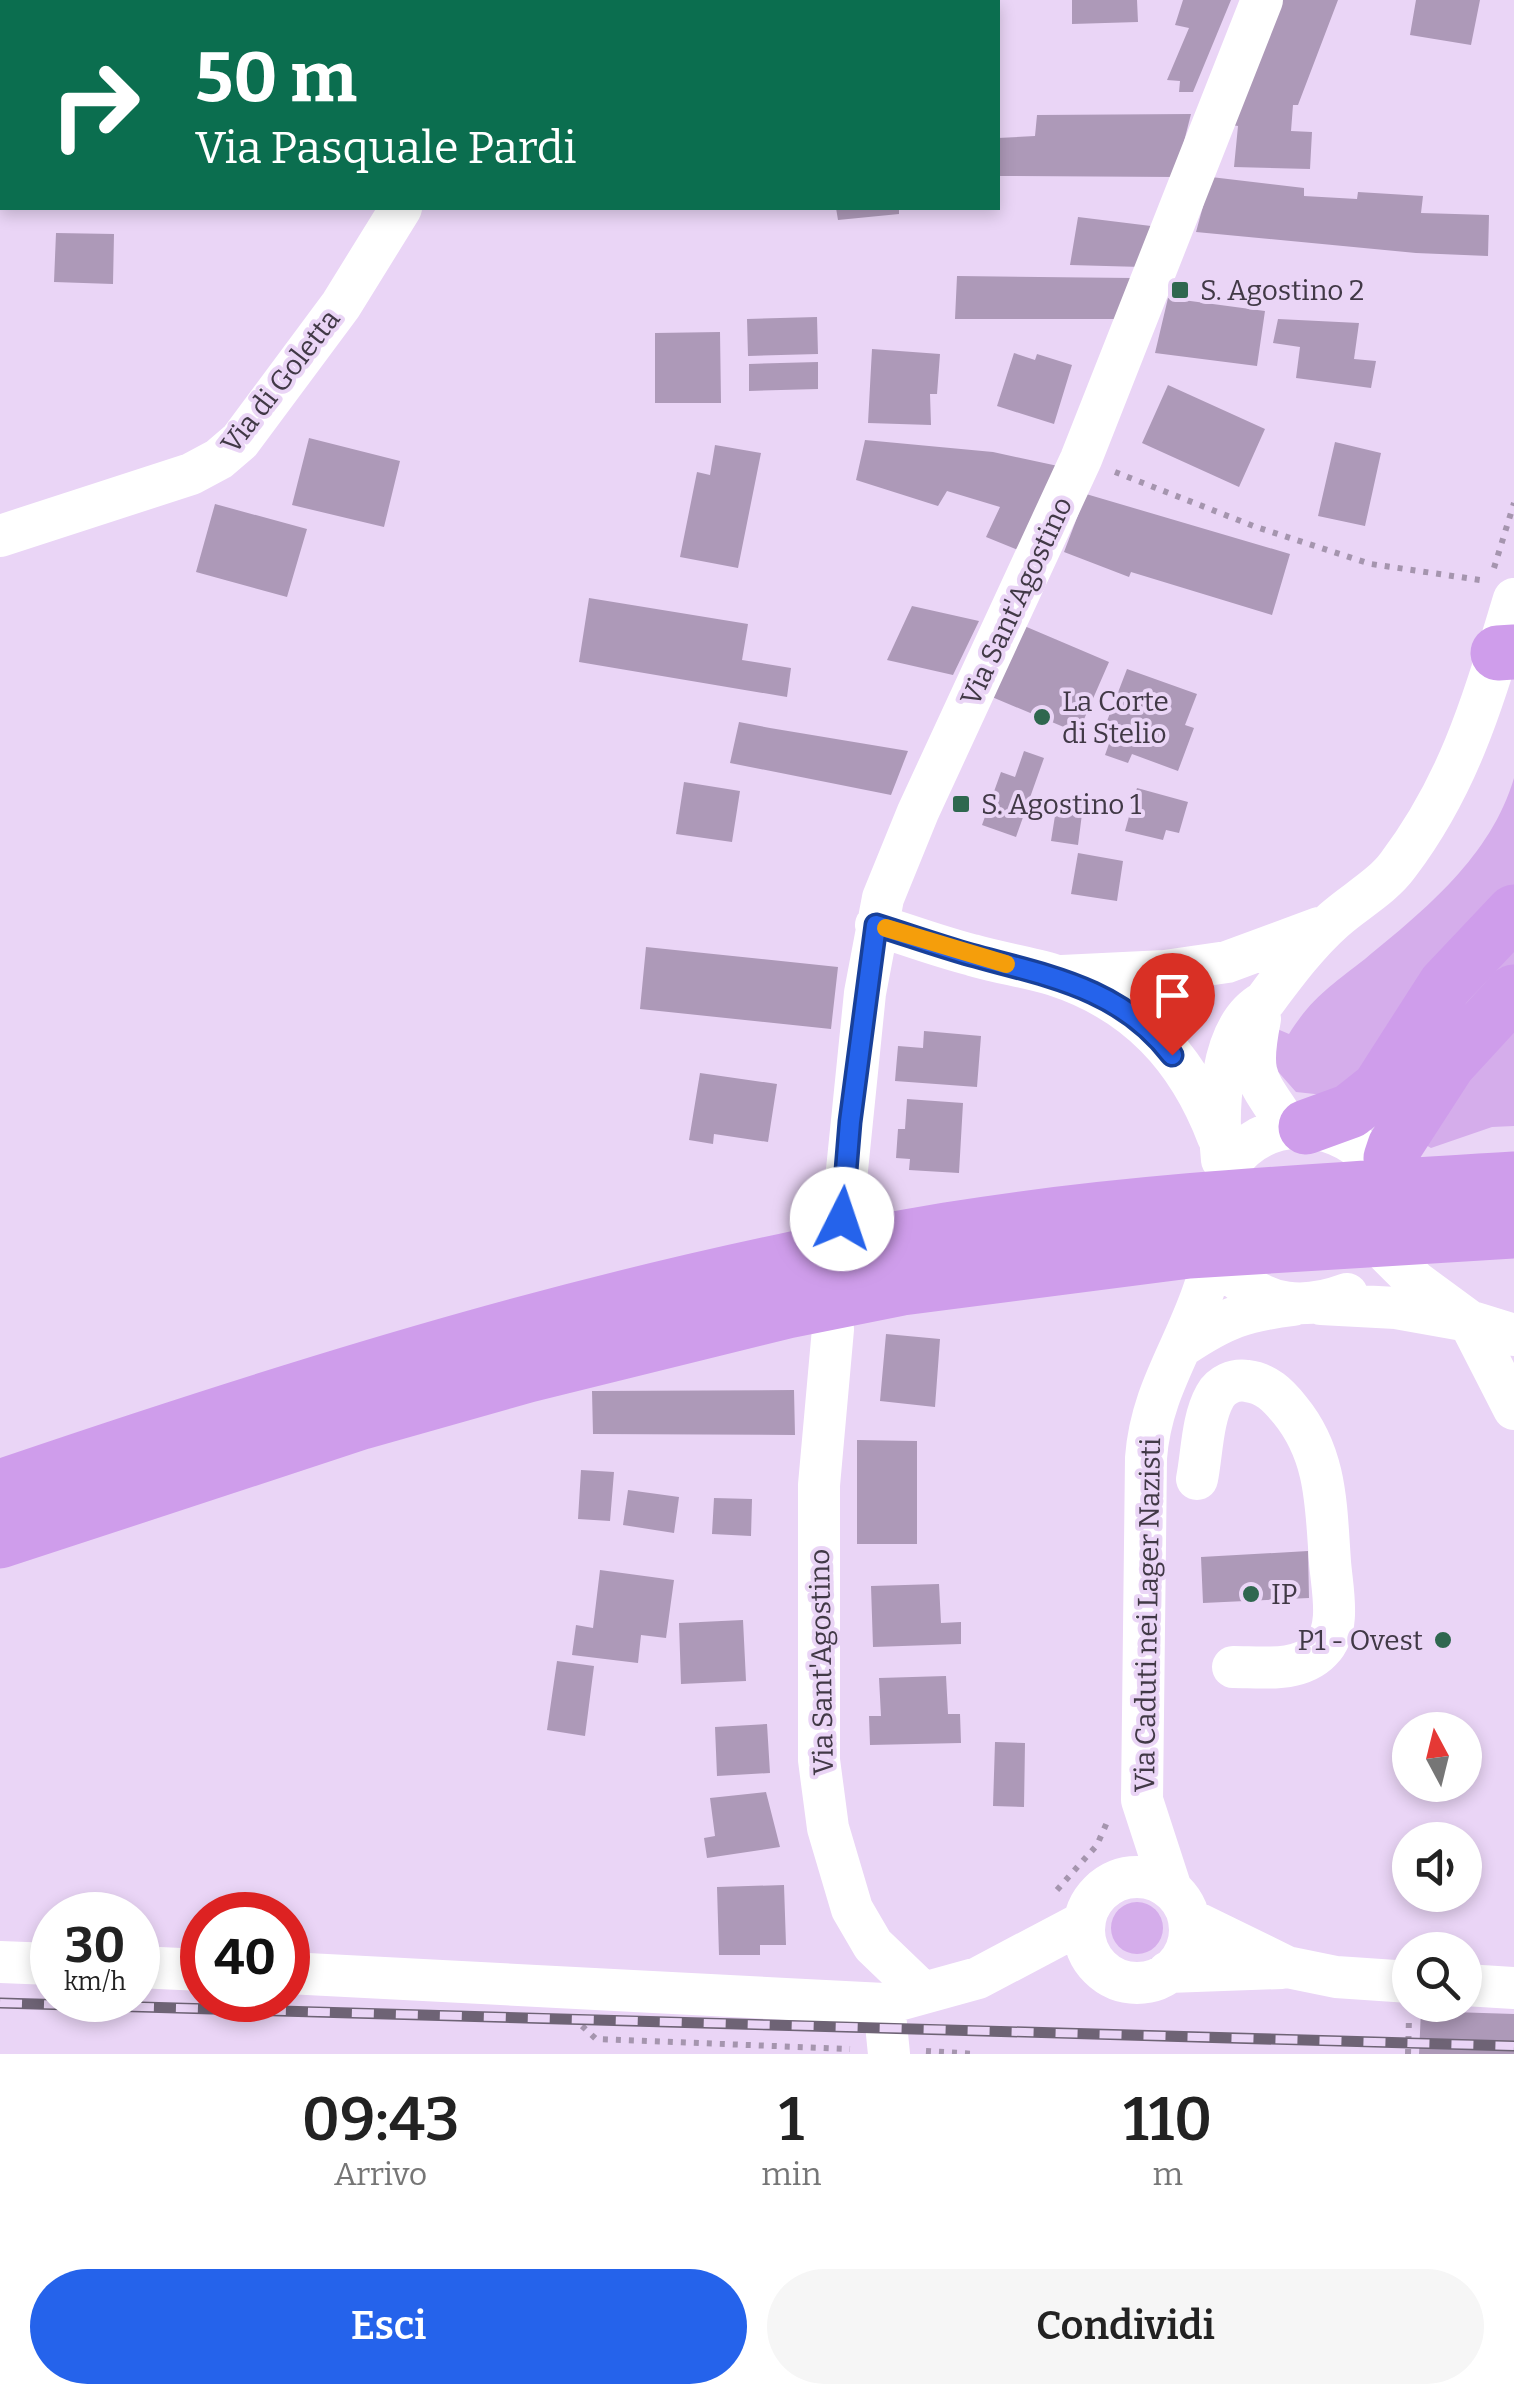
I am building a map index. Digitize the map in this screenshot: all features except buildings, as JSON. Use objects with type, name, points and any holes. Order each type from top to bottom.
[{"type":"highway","points":[[1297,1127],[1350,1111],[1379,1088],[1445,985],[1514,912]]},
{"type":"highway","points":[[1392,1167],[1404,1131],[1448,1064],[1514,992]]},
{"type":"highway","points":[[0,1487],[356,1369],[697,1279],[1039,1216],[1192,1198],[1392,1167],[1514,1165]]},
{"type":"highway","points":[[1392,1167],[1514,1179]]},
{"type":"highway","points":[[0,1541],[362,1422],[528,1375],[806,1307],[902,1288],[1189,1250],[1514,1231]]},
{"type":"street","name":"Via Sant'Agostino","points":[[842,1219],[856,1067],[876,925],[894,867],[1081,459],[1262,0]]},
{"type":"street","name":"Via di Goletta","points":[[0,536],[192,474],[240,442],[377,251],[400,210]]},
{"type":"street","points":[[1223,1156],[1221,1096],[1229,1053],[1241,1023],[1251,1009],[1264,1002],[1331,922],[1396,869],[1442,799],[1458,770],[1506,652],[1502,590]]},
{"type":"street","points":[[1056,976],[1227,962],[1331,922]]},
{"type":"street","points":[[876,925],[1056,976],[1136,1016],[1156,1034],[1206,1106],[1223,1156]]},
{"type":"street","points":[[1264,1002],[1253,1054],[1254,1072],[1297,1127]]},
{"type":"street","points":[[1223,1156],[1236,1154],[1259,1137],[1297,1127],[1336,1132],[1392,1167]]},
{"type":"street","points":[[1307,1305],[1348,1294],[1382,1257],[1470,1321],[1514,1409]]},
{"type":"street","name":"Via Caduti nei Lager Nazisti","points":[[1180,1904],[1126,1807],[1148,1440],[1158,1392],[1220,1277],[1265,1298],[1307,1305]]},
{"type":"street","points":[[1184,1345],[1211,1327],[1250,1310],[1307,1305],[1396,1308],[1470,1321],[1514,1335]]},
{"type":"street","name":"Via Sant'Agostino","points":[[833,1329],[819,1485],[819,1760],[828,1828],[852,1910],[873,1945],[931,1991]]},
{"type":"street","points":[[1197,1479],[1214,1397],[1224,1386],[1238,1380],[1264,1385],[1280,1398],[1307,1433],[1324,1480],[1334,1610],[1331,1636],[1324,1648],[1302,1663],[1234,1667]]},
{"type":"street","points":[[1114,1882],[1126,1807]]},
{"type":"street","points":[[911,2053],[885,2041],[931,1991],[1114,1882],[1143,1877],[1158,1881],[1180,1904],[1287,1967]]},
{"type":"street","points":[[1168,1972],[1186,1950],[1180,1904]]},
{"type":"street","points":[[1068,1910],[1090,1954],[1114,1978]]},
{"type":"street","points":[[0,1962],[30,1963]]},
{"type":"street","points":[[310,1974],[633,1988],[931,1991],[1049,1972],[1142,1982],[1168,1972],[1287,1967],[1336,1977],[1392,1981]]},
{"type":"path","points":[[1081,459],[1256,527],[1372,564],[1502,590]]},
{"type":"path","points":[[1068,1910],[1097,1845],[1126,1807]]},
{"type":"path","points":[[911,2053],[949,2018],[931,1991]]},
{"type":"path","points":[[1408,2054],[1409,2022]]},
{"type":"path","points":[[911,2053],[976,2054]]},
{"type":"shaded area","points":[[1514,778],[1514,1126],[1492,1127],[1431,1148],[1343,1097],[1296,1092],[1273,1066],[1275,1028],[1289,1034],[1323,992],[1411,921],[1454,879],[1490,832]]},
{"type":"shaded area","points":[[1137,1902],[1155,1910],[1163,1928],[1155,1946],[1137,1954],[1119,1946],[1111,1928],[1119,1910]]},
{"type":"railway","points":[[0,2003],[1514,2046]]},
{"type":"slow traffic","points":[[886,928],[1006,964]]},
{"type":"place","name":"S. Agostino 2","points":[[1180,290]]},
{"type":"place","name":"La Corte di Stelio","points":[[1042,717]]},
{"type":"place","name":"S. Agostino 1","points":[[961,804]]},
{"type":"place","name":"IP","points":[[1251,1594]]},
{"type":"place","name":"P1 - Ovest","points":[[1443,1640]]},
{"type":"route","points":[[842,1219],[850,1122],[876,925],[1056,976],[1136,1016],[1172,1055]]}]
